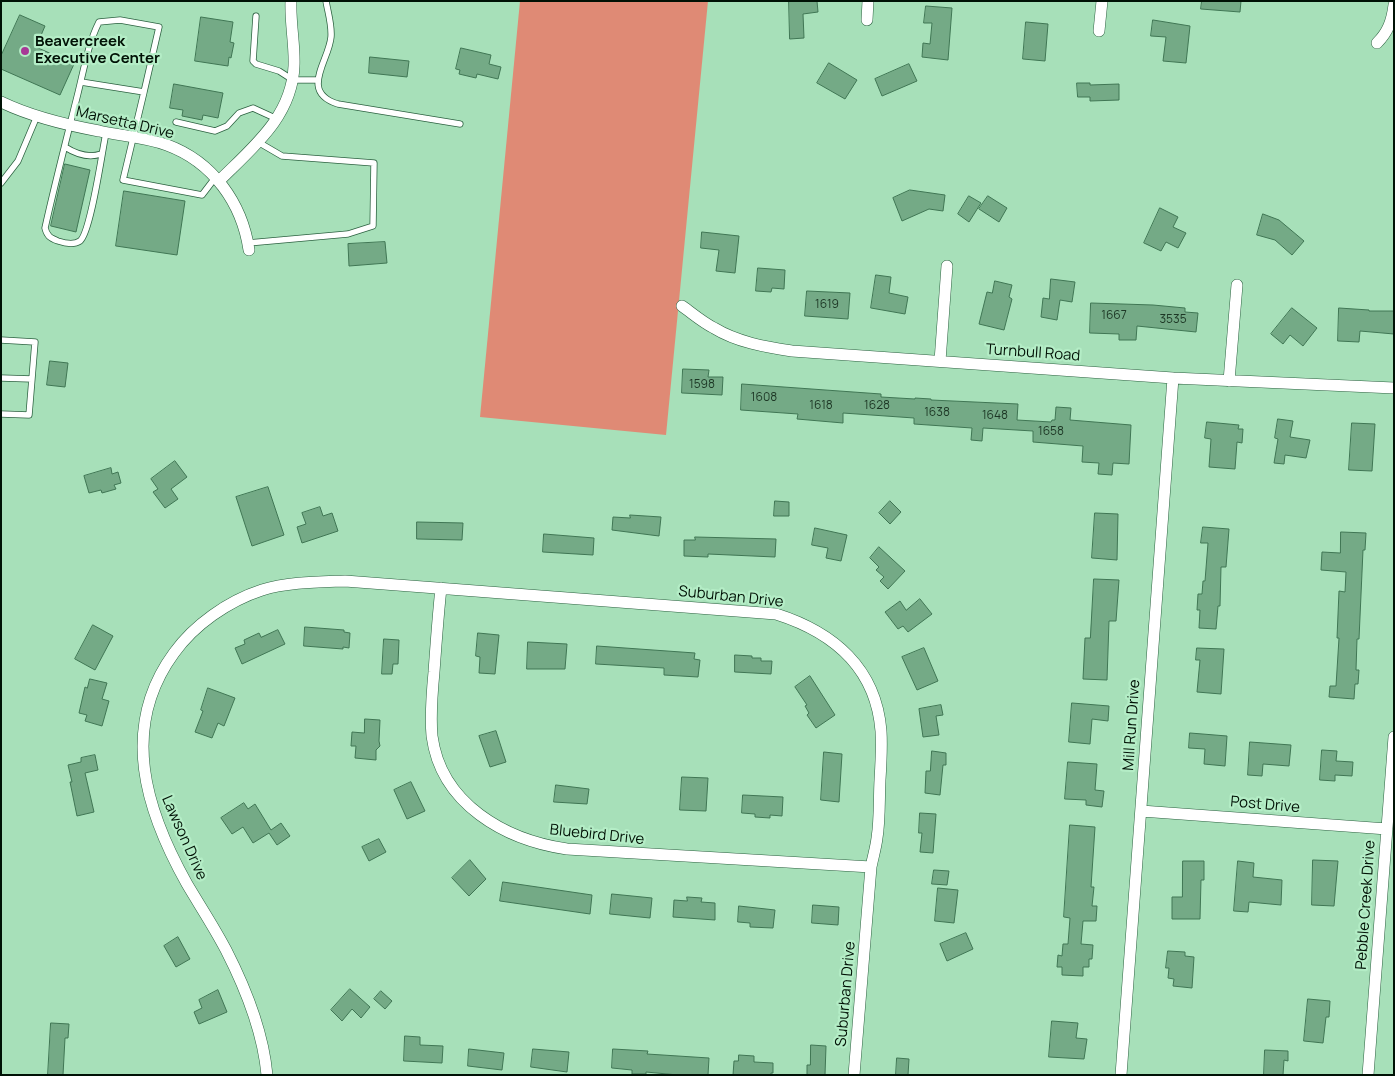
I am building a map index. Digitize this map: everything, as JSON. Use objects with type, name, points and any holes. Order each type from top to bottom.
[{"type":"street","points":[[217,179],[258,142],[277,119],[286,102],[293,80],[294,66],[291,1]]},
{"type":"street","points":[[867,20],[868,1]]},
{"type":"street","points":[[1099,31],[1102,1]]},
{"type":"street","points":[[1376,43],[1382,38],[1390,24],[1394,5]]},
{"type":"street","name":"Marsetta Drive","points":[[1,102],[37,116],[70,125],[158,142],[183,152],[196,160],[217,179],[229,195],[239,212],[248,246]]},
{"type":"street","points":[[940,361],[947,266]]},
{"type":"street","points":[[1229,381],[1237,285]]},
{"type":"street","name":"Turnbull Road","points":[[682,306],[713,328],[724,333],[750,343],[792,351],[1172,378],[1394,388]]},
{"type":"street","name":"Mill Run Drive","points":[[1122,1075],[1172,378]]},
{"type":"street","name":"Lawson Drive","points":[[267,1075],[264,1050],[250,1002],[226,950],[172,855],[150,801],[144,770],[143,741],[146,714],[152,694],[170,659],[181,644],[197,629],[232,604],[262,590],[313,582],[344,581],[441,588]]},
{"type":"street","name":"Bluebird Drive","points":[[441,588],[431,707],[432,737],[436,756],[445,776],[460,798],[494,825],[532,842],[567,850],[770,863],[871,867]]},
{"type":"street","name":"Suburban Drive","points":[[441,588],[776,614],[797,620],[818,630],[835,642],[851,658],[871,691],[877,710],[881,746],[877,839],[871,867],[854,1075]]},
{"type":"street","name":"Pebble Creek Drive","points":[[1368,1075],[1394,737]]},
{"type":"street","name":"Post Drive","points":[[1141,811],[1387,829]]},
{"type":"lane","points":[[326,1],[331,36],[317,80],[321,91],[327,99],[338,104],[460,124]]},
{"type":"lane","points":[[256,16],[252,61],[293,80],[317,80]]},
{"type":"lane","points":[[106,132],[90,215],[82,240],[71,243],[52,239],[47,235],[45,228],[93,34],[99,22],[120,20],[159,27],[122,180],[202,195],[217,179]]},
{"type":"lane","points":[[81,82],[144,92]]},
{"type":"lane","points":[[176,122],[215,131],[227,126],[240,113],[252,108],[277,119]]},
{"type":"lane","points":[[1,183],[18,161],[37,116]]},
{"type":"lane","points":[[248,246],[348,234],[373,226],[374,163],[282,156],[258,142]]},
{"type":"lane","points":[[65,147],[72,152],[83,155],[94,156],[101,154]]},
{"type":"lane","points":[[1,340],[35,342],[29,415],[1,414]]},
{"type":"lane","points":[[1,378],[32,379]]},
{"type":"shaded area","points":[[520,1],[708,1],[666,435],[480,417]]},
{"type":"building","points":[[789,1],[817,1],[818,12],[803,14],[804,38],[790,39]]},
{"type":"building","points":[[1202,1],[1241,1],[1240,12],[1201,9]]},
{"type":"building","points":[[926,6],[952,8],[948,60],[922,57],[923,43],[930,44],[932,23],[924,23]]},
{"type":"building","name":"Beavercreek Executive Center","points":[[20,15],[45,26],[36,47],[74,64],[60,95],[1,69],[1,56]]},
{"type":"building","points":[[201,17],[233,22],[230,42],[234,43],[228,66],[195,61]]},
{"type":"building","points":[[1153,20],[1190,26],[1186,63],[1163,61],[1166,37],[1151,36]]},
{"type":"building","points":[[1026,22],[1048,24],[1045,61],[1023,59]]},
{"type":"building","points":[[461,48],[491,55],[489,64],[501,67],[498,79],[477,74],[476,78],[459,74],[460,70],[456,69]]},
{"type":"building","points":[[370,57],[409,61],[407,77],[369,73]]},
{"type":"building","points":[[829,63],[857,80],[845,99],[817,83]]},
{"type":"building","points":[[909,64],[917,81],[882,96],[875,79]]},
{"type":"building","points":[[1077,83],[1090,83],[1090,85],[1119,84],[1119,100],[1090,101],[1090,97],[1078,97]]},
{"type":"building","points":[[174,84],[223,93],[218,118],[203,115],[202,120],[182,116],[183,110],[170,108]]},
{"type":"building","points":[[65,164],[90,170],[76,232],[51,226]]},
{"type":"building","points":[[910,190],[945,195],[943,211],[929,209],[902,221],[893,198]]},
{"type":"building","points":[[124,191],[185,201],[177,255],[116,246]]},
{"type":"building","points":[[969,196],[981,203],[969,222],[958,214]]},
{"type":"building","points":[[988,196],[1007,208],[999,222],[979,209]]},
{"type":"building","points":[[1160,208],[1178,217],[1173,227],[1186,233],[1178,248],[1166,242],[1161,251],[1144,243]]},
{"type":"building","points":[[1263,214],[1279,220],[1304,241],[1292,255],[1275,240],[1257,235]]},
{"type":"building","points":[[702,232],[739,236],[735,273],[716,271],[719,250],[701,248]]},
{"type":"building","points":[[385,242],[387,263],[349,266],[348,244]]},
{"type":"building","points":[[758,268],[785,270],[784,289],[772,288],[771,292],[756,291]]},
{"type":"building","points":[[876,275],[891,277],[889,293],[908,297],[905,314],[871,308]]},
{"type":"building","points":[[1051,279],[1075,282],[1072,302],[1060,300],[1057,320],[1041,317],[1043,298],[1049,299]]},
{"type":"building","points":[[995,281],[1012,285],[1009,297],[1012,299],[1004,330],[979,324],[987,292],[992,293]]},
{"type":"building","points":[[807,291],[850,293],[848,319],[805,316]]},
{"type":"building","points":[[1091,303],[1185,308],[1185,312],[1198,313],[1196,332],[1137,326],[1136,340],[1119,340],[1119,334],[1090,333]]},
{"type":"building","points":[[1292,308],[1317,328],[1303,346],[1290,335],[1283,344],[1271,334]]},
{"type":"building","points":[[1339,308],[1394,311],[1394,334],[1360,331],[1359,342],[1338,341]]},
{"type":"building","points":[[50,361],[68,363],[65,387],[47,385]]},
{"type":"building","points":[[683,369],[709,370],[708,377],[723,377],[722,395],[682,393]]},
{"type":"building","points":[[742,384],[881,394],[881,397],[1018,404],[1017,420],[1051,422],[1055,420],[1056,407],[1071,408],[1070,420],[1131,425],[1129,464],[1113,463],[1112,475],[1098,474],[1099,463],[1082,462],[1083,446],[1033,442],[1033,431],[983,428],[982,441],[971,440],[972,428],[914,424],[914,418],[843,413],[843,423],[797,419],[798,414],[741,410]]},
{"type":"building","points":[[1278,419],[1293,421],[1290,437],[1310,440],[1306,458],[1285,455],[1284,464],[1274,463],[1278,439],[1275,438]]},
{"type":"building","points":[[1207,422],[1239,425],[1238,429],[1243,429],[1242,443],[1237,442],[1235,469],[1209,467],[1211,439],[1205,438]]},
{"type":"building","points":[[1352,423],[1375,424],[1372,471],[1349,470]]},
{"type":"building","points":[[175,461],[187,477],[171,489],[178,499],[165,508],[153,492],[158,489],[151,479]]},
{"type":"building","points":[[111,468],[112,474],[118,472],[121,483],[114,485],[116,489],[102,493],[101,490],[89,493],[84,476]]},
{"type":"building","points":[[268,487],[284,535],[252,546],[236,497]]},
{"type":"building","points":[[775,501],[789,502],[789,516],[774,516]]},
{"type":"building","points":[[890,501],[901,512],[890,524],[879,513]]},
{"type":"building","points":[[320,507],[323,516],[332,513],[338,531],[302,543],[297,527],[306,524],[302,513]]},
{"type":"building","points":[[1095,513],[1118,514],[1117,560],[1092,558]]},
{"type":"building","points":[[630,515],[661,517],[659,536],[612,530],[613,517],[630,518]]},
{"type":"building","points":[[417,522],[463,523],[462,540],[417,539]]},
{"type":"building","points":[[1203,527],[1229,529],[1226,567],[1221,567],[1220,606],[1218,606],[1216,629],[1199,628],[1200,610],[1197,610],[1198,594],[1202,594],[1203,581],[1205,581],[1208,543],[1201,543]]},
{"type":"building","points":[[815,528],[847,535],[841,561],[826,558],[828,548],[812,545]]},
{"type":"building","points":[[1341,532],[1366,533],[1365,550],[1363,550],[1359,639],[1357,639],[1356,670],[1359,670],[1358,684],[1355,684],[1354,699],[1329,697],[1330,686],[1336,686],[1339,591],[1345,592],[1346,572],[1321,570],[1322,552],[1340,553]]},
{"type":"building","points":[[544,534],[594,538],[593,555],[543,552]]},
{"type":"building","points":[[695,537],[776,539],[775,557],[708,554],[708,557],[684,556],[684,540],[695,540]]},
{"type":"building","points":[[879,547],[905,571],[888,589],[880,581],[884,577],[876,570],[879,567],[870,558]]},
{"type":"building","points":[[1094,579],[1119,580],[1116,621],[1109,621],[1107,680],[1083,679],[1085,638],[1090,638]]},
{"type":"building","points":[[920,599],[932,614],[908,632],[903,626],[898,629],[885,612],[900,601],[906,610]]},
{"type":"building","points":[[93,625],[113,636],[95,670],[75,659]]},
{"type":"building","points":[[305,627],[344,630],[344,632],[350,633],[349,648],[304,646]]},
{"type":"building","points":[[278,630],[285,644],[242,664],[235,648],[245,644],[244,640],[259,633],[261,637]]},
{"type":"building","points":[[478,633],[499,635],[495,674],[479,673],[480,657],[476,656]]},
{"type":"building","points":[[384,639],[399,640],[398,664],[393,664],[392,674],[382,674]]},
{"type":"building","points":[[528,642],[567,644],[565,669],[527,669]]},
{"type":"building","points":[[597,646],[695,653],[694,659],[700,660],[698,677],[664,675],[664,668],[596,664]]},
{"type":"building","points":[[924,648],[938,681],[917,690],[902,657]]},
{"type":"building","points":[[1197,648],[1224,649],[1221,694],[1197,692],[1200,660],[1196,660]]},
{"type":"building","points":[[735,655],[761,658],[761,661],[772,661],[771,674],[735,672]]},
{"type":"building","points":[[810,676],[835,715],[816,728],[807,715],[809,713],[805,706],[807,705],[795,687]]},
{"type":"building","points":[[90,679],[107,683],[102,699],[109,701],[102,726],[85,721],[87,715],[79,713],[85,687],[87,688]]},
{"type":"building","points":[[208,688],[235,698],[224,726],[218,723],[212,738],[195,732],[203,711],[201,710]]},
{"type":"building","points":[[1072,703],[1109,706],[1108,721],[1092,719],[1090,744],[1069,742]]},
{"type":"building","points":[[941,705],[943,715],[936,716],[939,735],[923,737],[919,709]]},
{"type":"building","points":[[365,719],[380,720],[380,746],[376,750],[376,760],[355,758],[356,746],[351,746],[352,732],[364,733]]},
{"type":"building","points":[[496,731],[506,762],[490,767],[479,736]]},
{"type":"building","points":[[1190,733],[1227,736],[1225,766],[1204,764],[1205,749],[1189,748]]},
{"type":"building","points":[[1250,742],[1291,745],[1289,766],[1263,764],[1262,776],[1248,775]]},
{"type":"building","points":[[1322,750],[1337,751],[1336,761],[1353,762],[1352,776],[1335,775],[1335,781],[1320,780]]},
{"type":"building","points":[[932,751],[946,753],[946,765],[943,765],[940,795],[925,793],[926,771],[930,771]]},
{"type":"building","points":[[824,752],[842,754],[839,802],[821,800]]},
{"type":"building","points":[[95,755],[98,770],[85,773],[94,812],[77,816],[68,765],[81,762],[81,758]]},
{"type":"building","points":[[1068,762],[1097,764],[1095,790],[1104,791],[1102,807],[1086,805],[1086,800],[1065,799]]},
{"type":"building","points":[[682,777],[708,778],[706,811],[680,810]]},
{"type":"building","points":[[411,782],[425,811],[407,819],[394,790]]},
{"type":"building","points":[[556,785],[589,789],[587,804],[554,802]]},
{"type":"building","points":[[743,795],[783,797],[782,816],[770,815],[770,818],[755,817],[755,814],[742,813]]},
{"type":"building","points":[[244,803],[248,809],[255,804],[271,830],[281,823],[290,836],[277,845],[269,833],[253,843],[243,827],[232,834],[221,818]]},
{"type":"building","points":[[920,813],[936,814],[933,853],[920,852],[922,833],[919,833]]},
{"type":"building","points":[[1070,825],[1095,827],[1091,887],[1094,887],[1092,906],[1097,906],[1096,921],[1083,921],[1081,944],[1093,945],[1092,959],[1089,959],[1089,967],[1083,967],[1083,976],[1062,975],[1062,967],[1057,967],[1058,955],[1062,956],[1063,944],[1068,944],[1070,918],[1064,917]]},
{"type":"building","points":[[379,839],[386,852],[369,861],[362,847]]},
{"type":"building","points":[[470,860],[486,879],[469,896],[452,878]]},
{"type":"building","points":[[1313,860],[1338,861],[1334,906],[1312,905]]},
{"type":"building","points":[[1183,861],[1204,861],[1204,880],[1201,880],[1200,919],[1172,919],[1172,897],[1182,897]]},
{"type":"building","points":[[1238,861],[1254,863],[1253,877],[1282,880],[1281,905],[1249,902],[1248,912],[1234,911]]},
{"type":"building","points":[[934,870],[949,871],[947,885],[932,884]]},
{"type":"building","points":[[503,882],[592,895],[590,914],[500,901]]},
{"type":"building","points":[[938,888],[958,890],[954,923],[935,921]]},
{"type":"building","points":[[612,894],[652,898],[650,918],[610,914]]},
{"type":"building","points":[[687,897],[702,898],[701,902],[715,903],[715,920],[673,917],[674,900],[687,901]]},
{"type":"building","points":[[813,905],[839,907],[838,925],[812,923]]},
{"type":"building","points":[[739,906],[775,910],[773,928],[750,927],[750,923],[738,922]]},
{"type":"building","points":[[966,933],[973,949],[947,961],[940,944]]},
{"type":"building","points":[[178,937],[190,959],[176,967],[164,946]]},
{"type":"building","points":[[1168,951],[1185,952],[1185,956],[1194,957],[1192,988],[1173,986],[1174,979],[1168,978],[1169,968],[1166,968]]},
{"type":"building","points":[[350,989],[370,1007],[361,1018],[352,1009],[342,1021],[331,1010]]},
{"type":"building","points":[[218,990],[227,1012],[199,1024],[194,1012],[202,1008],[199,1000]]},
{"type":"building","points":[[381,991],[392,1001],[385,1009],[374,999]]},
{"type":"building","points":[[1308,999],[1330,1001],[1329,1017],[1326,1017],[1323,1043],[1304,1041]]},
{"type":"building","points":[[1052,1021],[1078,1023],[1076,1038],[1087,1039],[1084,1059],[1049,1057]]},
{"type":"building","points":[[51,1023],[69,1024],[68,1038],[65,1038],[63,1075],[48,1075]]},
{"type":"building","points":[[405,1036],[420,1037],[420,1045],[443,1046],[442,1063],[404,1061]]},
{"type":"building","points":[[811,1045],[826,1046],[825,1075],[807,1075],[807,1065],[810,1065]]},
{"type":"building","points":[[469,1049],[504,1053],[502,1070],[468,1066]]},
{"type":"building","points":[[533,1049],[569,1052],[567,1072],[531,1067]]},
{"type":"building","points":[[613,1049],[648,1051],[647,1054],[709,1058],[708,1075],[646,1072],[646,1074],[632,1074],[632,1070],[612,1068]]},
{"type":"building","points":[[1265,1050],[1288,1051],[1288,1061],[1284,1060],[1283,1075],[1264,1075]]},
{"type":"building","points":[[739,1055],[754,1056],[754,1062],[773,1063],[773,1073],[771,1075],[733,1075],[734,1061],[738,1061]]},
{"type":"building","points":[[897,1058],[909,1059],[908,1075],[896,1075]]},
{"type":"place","name":"Beavercreek Executive Center","points":[[25,51]]}]
